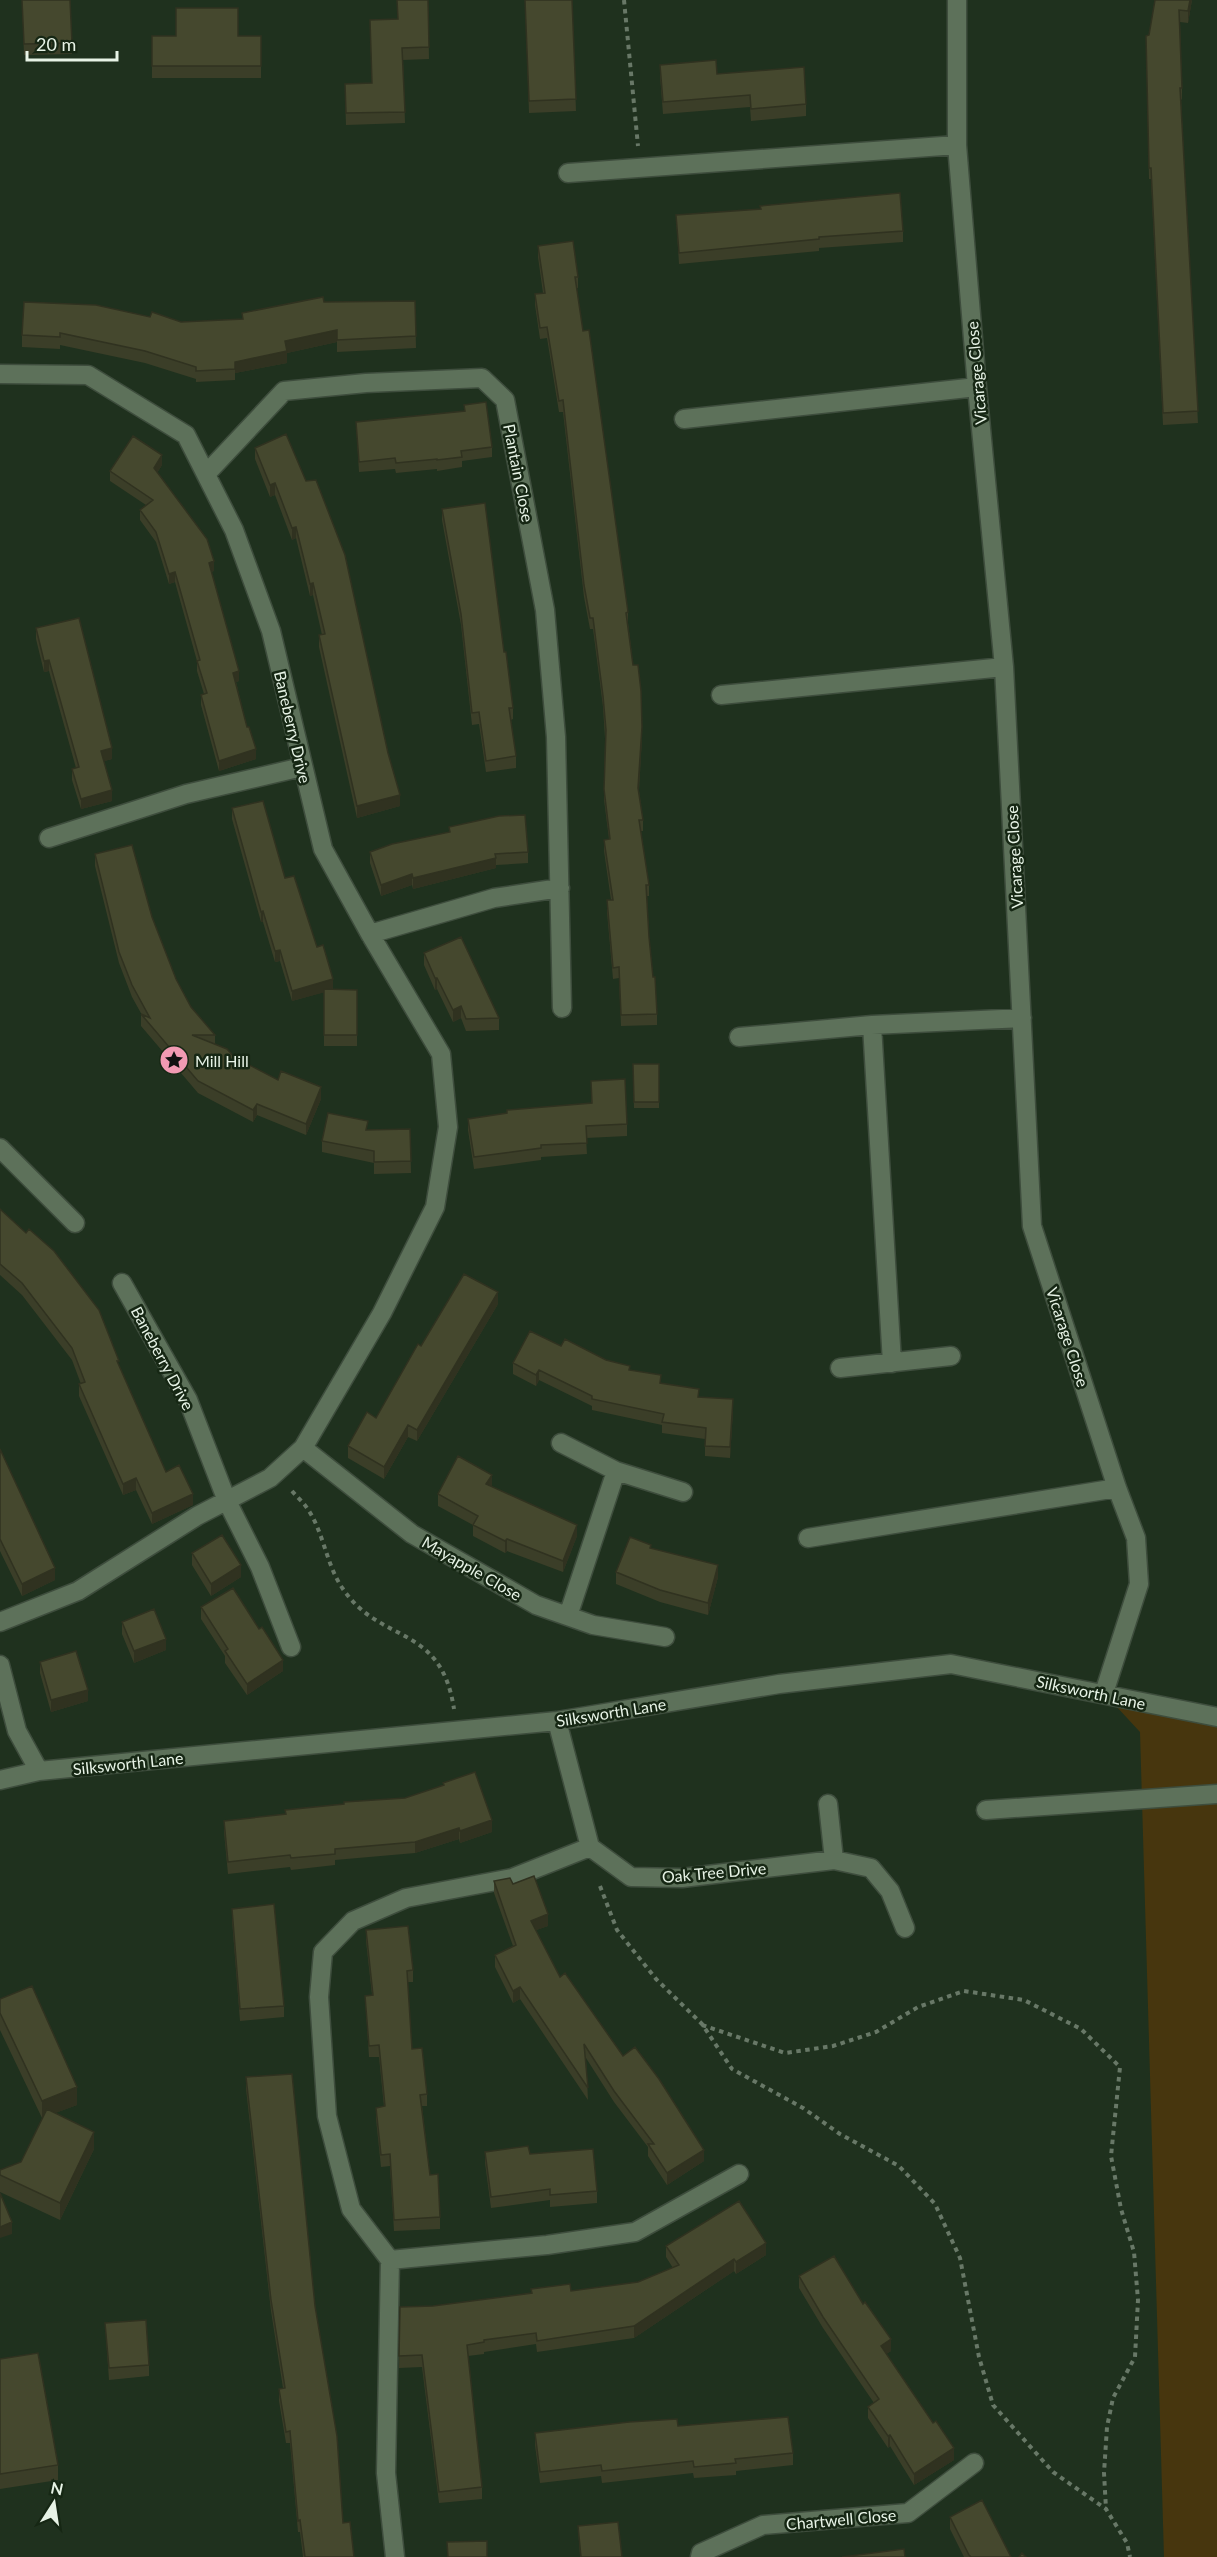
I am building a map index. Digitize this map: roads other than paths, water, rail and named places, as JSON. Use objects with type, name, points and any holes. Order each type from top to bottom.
[{"type":"street","name":"Vicarage Close","points":[[957,0],[957,145],[976,387],[1004,667],[1032,1226],[1117,1488],[1136,1539],[1139,1584],[1104,1693]]},
{"type":"street","points":[[568,173],[957,145]]},
{"type":"street","name":"Baneberry Drive","points":[[0,374],[88,375],[186,435],[234,530],[271,631],[323,849],[369,934],[441,1054],[448,1127],[435,1207],[382,1313],[303,1448],[270,1479],[197,1516],[78,1591],[0,1622]]},
{"type":"street","name":"Plantain Close","points":[[206,474],[284,391],[366,383],[482,378],[505,400],[545,610],[556,737],[562,1008]]},
{"type":"street","points":[[684,418],[976,387]]},
{"type":"street","points":[[721,695],[1004,667]]},
{"type":"street","points":[[49,838],[186,794],[302,767]]},
{"type":"street","points":[[369,934],[494,898],[560,888]]},
{"type":"street","points":[[739,1037],[872,1024],[1022,1018]]},
{"type":"street","points":[[872,1024],[892,1363]]},
{"type":"street","points":[[0,1148],[75,1223]]},
{"type":"street","name":"Baneberry Drive","points":[[122,1282],[188,1400],[227,1501],[260,1567],[291,1647]]},
{"type":"street","points":[[840,1368],[951,1356]]},
{"type":"street","points":[[561,1443],[616,1471],[683,1492]]},
{"type":"street","name":"Mayapple Close","points":[[303,1448],[412,1534],[536,1605],[593,1625],[665,1637]]},
{"type":"street","points":[[568,1616],[616,1471]]},
{"type":"street","points":[[808,1538],[1117,1488]]},
{"type":"street","name":"Silksworth Lane","points":[[0,1780],[39,1771],[557,1721],[779,1684],[951,1664],[1217,1717]]},
{"type":"street","points":[[0,1665],[17,1731],[39,1771]]},
{"type":"street","points":[[395,2557],[386,2473],[390,2260],[351,2209],[327,2116],[319,1997],[323,1952],[353,1921],[406,1898],[512,1878],[590,1847],[557,1721]]},
{"type":"street","points":[[986,1810],[1217,1794]]},
{"type":"street","points":[[828,1804],[834,1860]]},
{"type":"street","name":"Oak Tree Drive","points":[[590,1847],[631,1876],[682,1878],[834,1860],[871,1868],[890,1891],[905,1928]]},
{"type":"street","points":[[390,2260],[547,2245],[635,2232],[739,2174]]},
{"type":"street","name":"Chartwell Close","points":[[700,2557],[701,2553],[763,2525],[908,2513],[974,2463]]},
{"type":"place","name":"Mill Hill","points":[[174,1060]]}]
